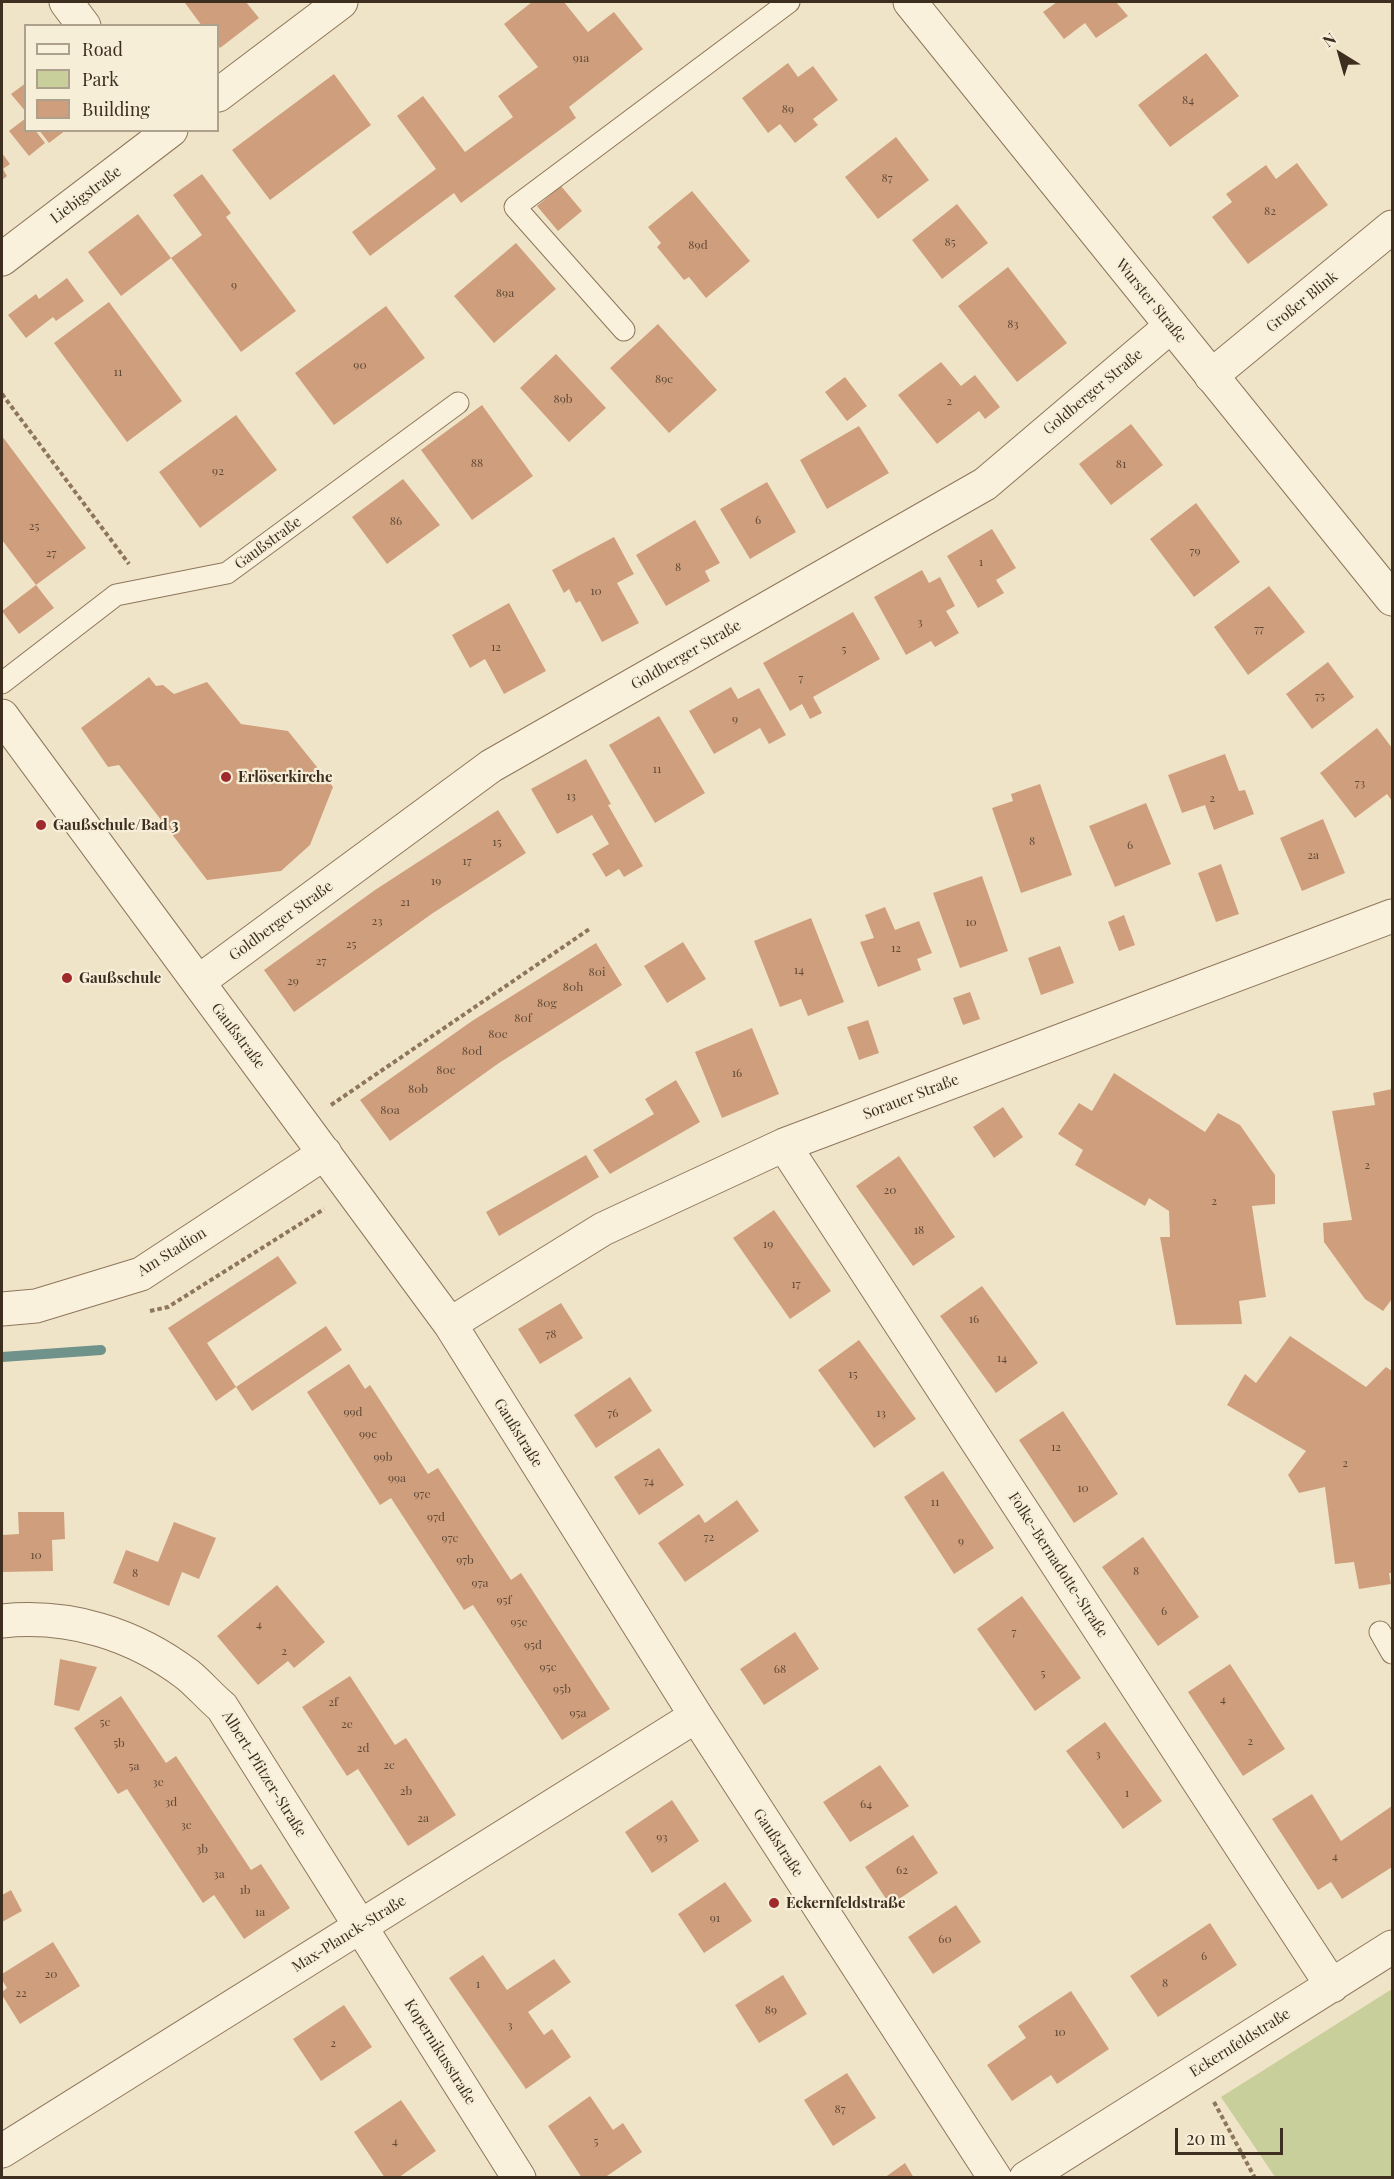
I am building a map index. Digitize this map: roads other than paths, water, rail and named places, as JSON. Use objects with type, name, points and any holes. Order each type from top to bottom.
[{"type":"street","points":[[66,2],[82,24]]},
{"type":"street","points":[[219,94],[341,2]]},
{"type":"street","name":"Wurster Straße","points":[[910,2],[1392,599]]},
{"type":"street","name":"Liebigstraße","points":[[2,259],[167,132]]},
{"type":"street","name":"Großer Blink","points":[[1211,376],[1392,227]]},
{"type":"street","name":"Goldberger Straße","points":[[198,982],[491,766],[985,484],[1171,326]]},
{"type":"street","name":"Gaußstraße","points":[[2,716],[450,1324],[696,1716],[995,2178]]},
{"type":"street","name":"Sorauer Straße","points":[[450,1324],[603,1229],[784,1145],[1392,916]]},
{"type":"street","name":"Folke-Bernadotte-Straße","points":[[784,1145],[1332,1986]]},
{"type":"street","name":"Am Stadion","points":[[2,1309],[36,1306],[141,1274],[325,1153]]},
{"type":"street","name":"Albert-Pfitzer-Straße","points":[[2,1621],[22,1619],[67,1622],[110,1632],[150,1650],[189,1676],[222,1707],[360,1927]]},
{"type":"street","name":"Max-Planck-Straße","points":[[2,2151],[696,1716]]},
{"type":"street","name":"Kopernikusstraße","points":[[360,1927],[519,2178]]},
{"type":"street","name":"Eckernfeldstraße","points":[[1026,2178],[1392,1947]]},
{"type":"lane","points":[[624,330],[515,207],[789,2]]},
{"type":"lane","name":"Gaußstraße","points":[[2,683],[116,595],[227,573],[458,403]]},
{"type":"lane","points":[[1380,1632],[1392,1653]]},
{"type":"waterway","points":[[2,1357],[101,1350]]},
{"type":"place","name":"Erlöserkirche","points":[[226,777]]},
{"type":"place","name":"Gaußschule/Bad 3","points":[[41,825]]},
{"type":"place","name":"Gaußschule","points":[[67,978]]},
{"type":"place","name":"Eckernfeldstraße","points":[[774,1903]]}]
